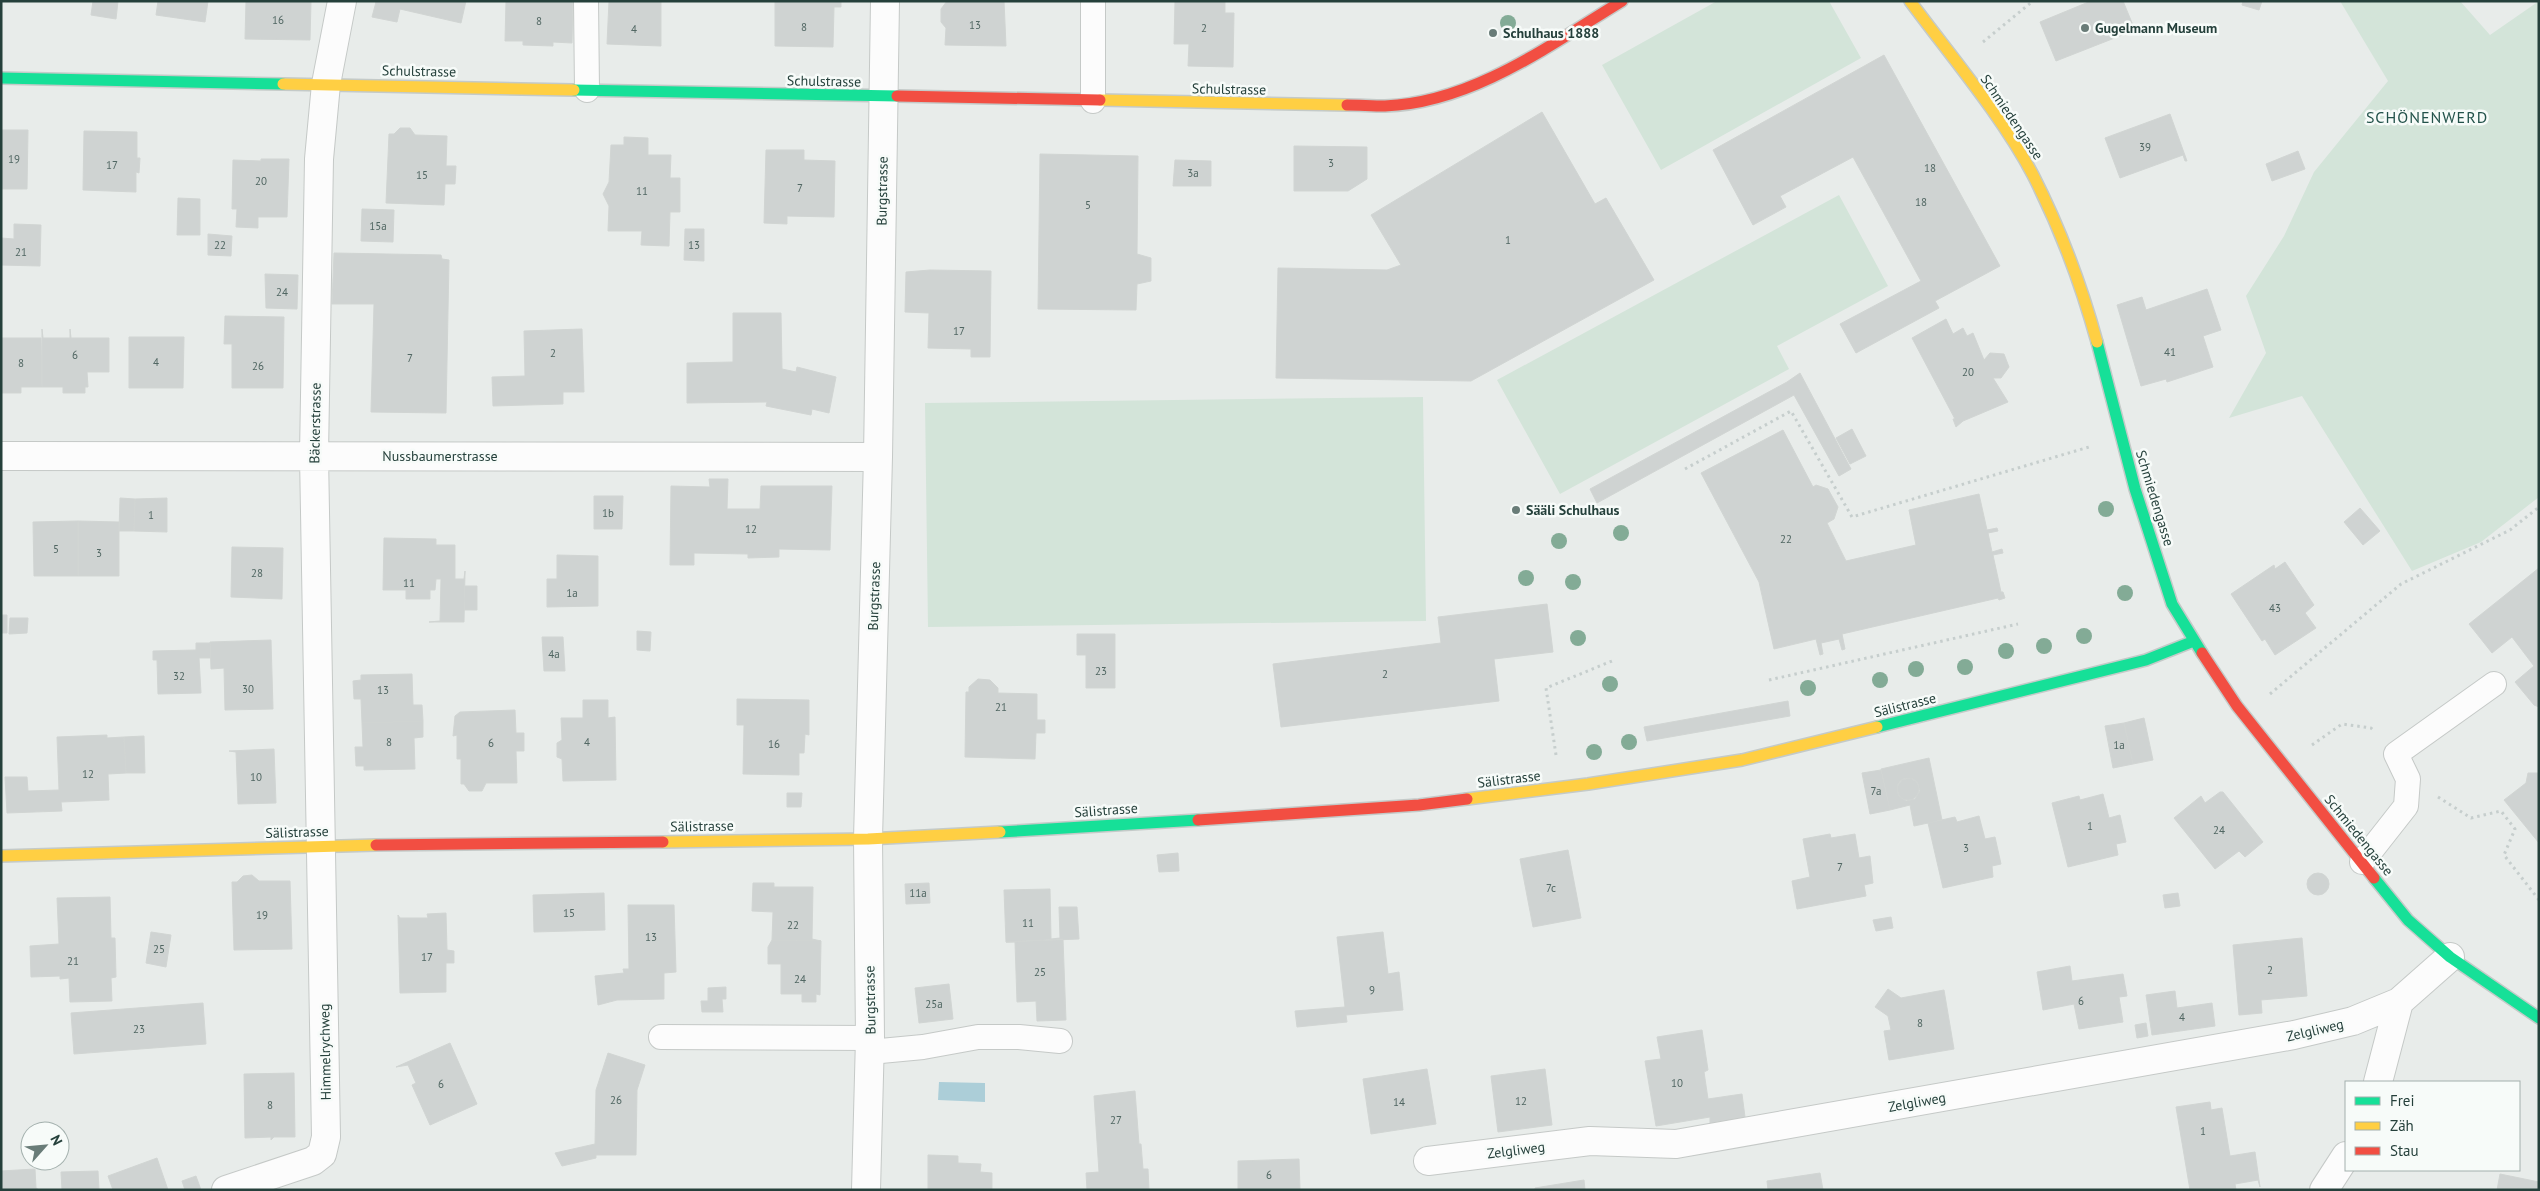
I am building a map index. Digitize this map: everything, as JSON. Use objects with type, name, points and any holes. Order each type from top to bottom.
[{"type":"street","name":"Bäckerstrasse","points":[[322,846],[314,455],[319,159],[326,84],[342,1]]},
{"type":"street","name":"Burgstrasse","points":[[866,1190],[870,1045],[868,838],[878,457],[885,1]]},
{"type":"street","name":"Schulstrasse","points":[[1,78],[1386,106],[1437,97],[1474,85],[1538,51],[1622,1]]},
{"type":"street","name":"Schmiedengasse","points":[[1910,1],[1957,62],[2001,125],[2032,174],[2060,233],[2086,302],[2135,489],[2172,604],[2194,641],[2243,713],[2408,920],[2450,957],[2539,1018]]},
{"type":"street","name":"Nussbaumerstrasse","points":[[1,456],[878,457]]},
{"type":"street","name":"Sälistrasse","points":[[1,856],[322,846],[868,838],[1076,828],[1419,805],[1561,787],[1742,760],[2146,660],[2194,641]]},
{"type":"street","name":"Himmelrychweg","points":[[226,1190],[313,1161],[322,1154],[326,1137],[322,846]]},
{"type":"street","points":[[2378,1081],[2400,1002],[2450,957]]},
{"type":"street","name":"Zelgliweg","points":[[1428,1161],[1590,1141],[1676,1144],[2294,1035],[2353,1021],[2400,1002]]},
{"type":"street","points":[[2324,1190],[2345,1158]]},
{"type":"lane","points":[[586,1],[587,90]]},
{"type":"lane","points":[[1093,1],[1093,101]]},
{"type":"lane","points":[[2362,862],[2406,806],[2408,779],[2396,754],[2494,684]]},
{"type":"lane","points":[[661,1037],[923,1047],[978,1037],[1019,1037],[1060,1041]]},
{"type":"path","points":[[1957,62],[2033,1]]},
{"type":"path","points":[[1685,469],[1791,411],[1852,517],[2122,438]]},
{"type":"path","points":[[2243,713],[2272,692],[2401,584],[2510,530],[2539,507]]},
{"type":"path","points":[[1769,680],[2018,624]]},
{"type":"path","points":[[1561,787],[1546,688],[1612,661]]},
{"type":"path","points":[[2283,765],[2342,724],[2371,728],[2396,754]]},
{"type":"path","points":[[2408,779],[2471,818],[2501,811],[2515,829],[2504,855],[2539,900]]},
{"type":"green space","points":[[1717,1],[1829,1],[1861,58],[1661,170],[1602,65]]},
{"type":"green space","points":[[2340,1],[2460,1],[2490,35],[2539,1],[2539,497],[2481,542],[2412,571],[2302,396],[2229,418],[2266,353],[2246,296],[2284,236],[2314,172],[2388,81]]},
{"type":"green space","points":[[1839,195],[1888,286],[1777,346],[1789,369],[1560,494],[1497,380]]},
{"type":"green space","points":[[1423,397],[1426,621],[928,627],[925,403]]},
{"type":"water","points":[[939,1082],[985,1083],[985,1102],[938,1100]]},
{"type":"building","points":[[93,1],[118,1],[116,19],[91,15]]},
{"type":"building","points":[[158,1],[208,1],[205,22],[156,15]]},
{"type":"building","points":[[246,1],[311,1],[310,40],[245,39]]},
{"type":"building","points":[[373,1],[466,1],[461,23],[400,9],[397,22],[372,17],[376,2]]},
{"type":"building","points":[[506,1],[573,1],[572,43],[553,42],[553,46],[523,45],[523,41],[505,41]]},
{"type":"building","points":[[609,1],[661,1],[661,46],[607,44]]},
{"type":"building","points":[[775,1],[841,1],[841,7],[834,7],[833,47],[775,46]]},
{"type":"building","points":[[947,1],[1004,1],[1006,46],[945,45],[946,28],[941,22],[941,9]]},
{"type":"building","points":[[1175,1],[1225,1],[1225,13],[1234,13],[1233,67],[1188,66],[1189,44],[1174,44]]},
{"type":"building","points":[[2091,1],[2123,1],[2135,30],[2056,61],[2040,22]]},
{"type":"building","points":[[2243,1],[2262,1],[2259,10],[2242,5]]},
{"type":"building","points":[[1884,55],[2000,266],[1935,301],[1939,308],[1856,353],[1840,324],[1921,281],[1853,157],[1780,196],[1786,207],[1753,225],[1713,150]]},
{"type":"building","points":[[1542,112],[1595,204],[1606,198],[1654,280],[1471,381],[1276,378],[1278,268],[1387,270],[1401,265],[1371,215]]},
{"type":"building","points":[[2170,114],[2187,161],[2185,161],[2183,155],[2120,178],[2105,138]]},
{"type":"building","points":[[400,128],[410,128],[415,135],[447,136],[446,166],[456,166],[455,184],[445,184],[444,205],[386,203],[389,134],[394,134]]},
{"type":"building","points":[[1,130],[28,130],[27,189],[1,189]]},
{"type":"building","points":[[84,131],[137,132],[137,158],[140,158],[139,173],[136,172],[136,192],[83,190]]},
{"type":"building","points":[[624,137],[648,138],[648,155],[671,155],[670,178],[680,178],[680,212],[670,212],[669,246],[641,245],[642,231],[608,231],[609,206],[603,194],[609,182],[611,145],[624,145]]},
{"type":"building","points":[[1294,146],[1367,147],[1367,179],[1348,191],[1294,191]]},
{"type":"building","points":[[766,150],[804,150],[804,160],[835,161],[834,217],[787,216],[787,224],[764,223]]},
{"type":"building","points":[[2298,151],[2305,169],[2272,181],[2266,164]]},
{"type":"building","points":[[1040,154],[1138,156],[1137,254],[1151,258],[1151,281],[1137,284],[1136,310],[1038,309]]},
{"type":"building","points":[[261,159],[289,159],[287,217],[258,217],[258,228],[236,227],[237,209],[232,209],[233,160],[261,161]]},
{"type":"building","points":[[1175,160],[1211,161],[1211,186],[1173,186]]},
{"type":"building","points":[[178,198],[200,199],[200,235],[177,235]]},
{"type":"building","points":[[362,209],[394,210],[393,242],[361,241]]},
{"type":"building","points":[[14,224],[41,225],[40,266],[1,265],[1,238],[14,239]]},
{"type":"building","points":[[685,229],[704,229],[704,261],[684,260]]},
{"type":"building","points":[[208,234],[232,236],[231,256],[208,255]]},
{"type":"building","points":[[334,253],[441,255],[442,259],[449,260],[446,413],[371,412],[374,304],[332,304]]},
{"type":"building","points":[[930,270],[991,271],[990,357],[971,357],[971,349],[928,348],[929,313],[905,312],[906,272]]},
{"type":"building","points":[[265,274],[298,275],[297,309],[266,308]]},
{"type":"building","points":[[2207,289],[2221,330],[2203,336],[2213,367],[2167,382],[2166,379],[2141,386],[2117,305],[2142,297],[2146,310]]},
{"type":"building","points":[[733,313],[781,313],[782,369],[796,372],[797,367],[836,377],[829,413],[812,409],[811,415],[766,406],[767,402],[687,403],[687,363],[733,362]]},
{"type":"building","points":[[225,316],[284,317],[283,388],[232,388],[232,344],[224,344]]},
{"type":"building","points":[[1946,319],[1953,334],[1963,328],[1967,336],[1973,333],[1984,360],[1990,353],[2004,354],[2009,367],[2001,378],[1993,378],[2008,402],[1963,421],[1956,427],[1953,419],[1955,419],[1912,338]]},
{"type":"building","points":[[42,329],[43,338],[70,338],[70,329],[71,338],[109,338],[109,372],[87,372],[88,387],[85,387],[85,393],[63,393],[63,387],[42,387]]},
{"type":"building","points":[[582,329],[584,392],[563,392],[563,404],[493,406],[492,377],[525,376],[524,331]]},
{"type":"building","points":[[129,337],[184,337],[183,388],[129,388]]},
{"type":"building","points":[[1,338],[41,338],[42,387],[21,387],[21,393],[1,393]]},
{"type":"building","points":[[1800,373],[1851,469],[1839,476],[1794,395],[1597,503],[1590,489],[1787,382]]},
{"type":"building","points":[[1852,429],[1866,456],[1850,464],[1836,438]]},
{"type":"building","points":[[1783,430],[1813,487],[1816,485],[1828,489],[1838,507],[1834,519],[1827,523],[1846,561],[1916,545],[1909,510],[1979,494],[1987,530],[1997,528],[1998,531],[1988,533],[1992,552],[2002,549],[2003,553],[1993,555],[2001,592],[2003,592],[2005,598],[1999,600],[1998,598],[1842,634],[1845,649],[1842,650],[1839,639],[1821,643],[1823,654],[1820,655],[1816,639],[1774,649],[1759,582],[1701,473]]},
{"type":"building","points":[[709,479],[728,479],[727,509],[760,509],[761,486],[832,486],[830,550],[779,549],[779,557],[748,558],[748,554],[694,553],[694,565],[670,565],[671,486],[710,487]]},
{"type":"building","points":[[594,496],[623,496],[622,529],[594,529]]},
{"type":"building","points":[[120,498],[135,499],[134,531],[119,531]]},
{"type":"building","points":[[167,498],[167,532],[134,531],[135,499]]},
{"type":"building","points":[[2360,508],[2380,531],[2363,545],[2344,522]]},
{"type":"building","points":[[78,521],[119,522],[119,576],[78,576]]},
{"type":"building","points":[[78,521],[78,576],[34,576],[33,522]]},
{"type":"building","points":[[384,538],[436,539],[436,545],[455,545],[455,579],[464,579],[465,571],[464,622],[429,622],[440,621],[441,579],[436,579],[435,590],[430,590],[430,599],[406,599],[406,590],[383,590]]},
{"type":"building","points":[[232,547],[283,548],[282,599],[231,597]]},
{"type":"building","points":[[557,555],[598,556],[598,606],[547,607],[547,579],[557,579]]},
{"type":"building","points":[[2285,562],[2314,605],[2305,613],[2316,628],[2275,655],[2265,639],[2262,641],[2231,594],[2274,565],[2275,569]]},
{"type":"building","points":[[2539,568],[2539,707],[2534,705],[2515,682],[2534,666],[2512,637],[2492,653],[2469,624]]},
{"type":"building","points":[[465,586],[477,586],[477,610],[464,610]]},
{"type":"building","points":[[1547,604],[1553,652],[1494,659],[1499,701],[1281,727],[1273,664],[1441,643],[1438,617]]},
{"type":"building","points":[[1,615],[7,615],[7,633],[1,633]]},
{"type":"building","points":[[10,618],[28,618],[27,633],[9,634]]},
{"type":"building","points":[[637,631],[651,632],[650,651],[637,650]]},
{"type":"building","points":[[1077,634],[1115,634],[1115,688],[1086,688],[1086,655],[1077,655]]},
{"type":"building","points":[[542,637],[563,637],[565,671],[544,671]]},
{"type":"building","points":[[271,640],[273,709],[225,710],[224,668],[211,669],[210,642]]},
{"type":"building","points":[[196,643],[210,643],[211,658],[199,658],[201,693],[158,694],[157,660],[153,660],[153,651],[196,650]]},
{"type":"building","points":[[412,674],[413,705],[422,705],[423,721],[362,723],[361,699],[354,699],[353,681],[361,680],[361,675]]},
{"type":"building","points":[[978,679],[990,680],[998,688],[998,693],[1037,694],[1037,720],[1045,720],[1045,733],[1036,733],[1035,759],[965,757],[966,692],[969,692],[969,687]]},
{"type":"building","points":[[737,699],[809,700],[809,735],[805,734],[804,753],[799,753],[799,775],[743,774],[744,725],[737,725]]},
{"type":"building","points":[[583,700],[608,700],[608,718],[615,717],[616,780],[563,781],[562,759],[557,757],[557,743],[562,740],[561,718],[583,718]]},
{"type":"building","points":[[1788,701],[1790,716],[1647,741],[1644,727]]},
{"type":"building","points":[[515,710],[516,733],[524,733],[524,751],[516,751],[517,783],[486,783],[482,791],[469,791],[464,784],[461,784],[461,759],[457,759],[457,735],[453,736],[455,716],[460,712]]},
{"type":"building","points":[[2144,718],[2153,760],[2133,764],[2124,723]]},
{"type":"building","points":[[423,721],[423,737],[414,738],[415,769],[364,770],[364,766],[356,766],[355,747],[363,747],[362,723]]},
{"type":"building","points":[[2124,723],[2133,764],[2113,768],[2105,726]]},
{"type":"building","points":[[107,735],[107,738],[124,737],[126,773],[108,774],[109,800],[61,802],[62,811],[7,813],[5,777],[27,777],[28,791],[59,790],[57,737]]},
{"type":"building","points":[[144,736],[145,773],[126,773],[124,737]]},
{"type":"building","points":[[274,749],[276,803],[238,804],[236,752],[229,751]]},
{"type":"building","points":[[1929,758],[1942,820],[1914,826],[1910,805],[1890,810],[1881,769]],"holes":[[[1910,778],[1917,782],[1920,791],[1915,799],[1906,801],[1899,796],[1897,787],[1902,780]]]},
{"type":"building","points":[[1881,770],[1890,810],[1870,814],[1862,773]]},
{"type":"building","points":[[2528,773],[2539,773],[2539,843],[2504,800],[2526,783]]},
{"type":"building","points":[[1908,778],[1916,781],[1919,789],[1916,797],[1908,800],[1900,797],[1897,789],[1900,781]]},
{"type":"building","points":[[2220,792],[2223,792],[2263,842],[2245,857],[2239,851],[2215,869],[2174,818],[2201,796],[2205,803]]},
{"type":"building","points":[[787,793],[802,793],[801,807],[787,807]]},
{"type":"building","points":[[2103,794],[2109,818],[2120,815],[2126,842],[2116,844],[2118,855],[2068,867],[2052,803],[2079,796],[2080,800]]},
{"type":"building","points":[[1979,816],[1985,839],[1995,837],[2001,864],[1992,866],[1993,877],[1943,888],[1928,823],[1955,817],[1957,822]]},
{"type":"building","points":[[1830,834],[1831,838],[1855,834],[1859,858],[1870,856],[1873,883],[1864,885],[1866,896],[1797,909],[1792,881],[1810,877],[1803,839]]},
{"type":"building","points":[[1568,850],[1581,918],[1533,927],[1520,859]]},
{"type":"building","points":[[1178,853],[1179,871],[1159,872],[1157,855]]},
{"type":"building","points":[[2318,873],[2326,876],[2329,884],[2326,892],[2318,895],[2310,892],[2307,884],[2310,876]]},
{"type":"building","points":[[252,875],[259,881],[290,881],[292,949],[234,950],[232,882],[237,882],[243,876]]},
{"type":"building","points":[[753,883],[774,883],[774,887],[813,887],[812,939],[821,941],[772,940],[773,912],[752,911]]},
{"type":"building","points":[[929,883],[930,903],[906,904],[905,884]]},
{"type":"building","points":[[1050,889],[1051,939],[1060,938],[1059,907],[1077,907],[1079,939],[1006,942],[1004,890]]},
{"type":"building","points":[[604,893],[605,930],[534,932],[533,895]]},
{"type":"building","points":[[2178,893],[2180,906],[2165,908],[2163,895]]},
{"type":"building","points":[[110,897],[111,938],[115,938],[116,977],[111,978],[112,1001],[70,1002],[69,978],[60,979],[60,976],[31,977],[30,946],[59,944],[57,898]]},
{"type":"building","points":[[628,905],[674,905],[676,972],[664,973],[664,999],[617,1000],[598,1005],[595,976],[624,973],[623,969],[629,969]]},
{"type":"building","points":[[446,913],[447,950],[454,951],[454,963],[446,963],[446,992],[400,993],[398,915],[400,918],[428,918],[427,914]]},
{"type":"building","points":[[1891,917],[1893,928],[1876,931],[1873,920]]},
{"type":"building","points":[[151,932],[171,935],[166,967],[146,963]]},
{"type":"building","points":[[1383,932],[1388,974],[1399,972],[1403,1010],[1346,1015],[1347,1022],[1297,1027],[1295,1011],[1345,1007],[1337,937]]},
{"type":"building","points":[[2302,938],[2307,996],[2261,1000],[2262,1013],[2239,1015],[2233,945]]},
{"type":"building","points":[[1063,939],[1066,1020],[1037,1021],[1036,1001],[1017,1002],[1015,942],[1006,942]]},
{"type":"building","points":[[772,940],[821,941],[820,995],[816,994],[816,1002],[802,1002],[802,994],[781,994],[781,964],[768,964],[768,947]]},
{"type":"building","points":[[2070,966],[2072,981],[2123,974],[2127,996],[2119,997],[2123,1022],[2079,1029],[2074,1004],[2043,1010],[2037,972]]},
{"type":"building","points":[[949,984],[953,1019],[919,1023],[915,988]]},
{"type":"building","points":[[726,987],[726,999],[722,999],[723,1012],[702,1012],[701,1001],[708,1001],[708,988]]},
{"type":"building","points":[[1888,989],[1901,998],[1944,990],[1954,1049],[1889,1060],[1884,1031],[1891,1030],[1888,1016],[1875,1007]]},
{"type":"building","points":[[2175,991],[2177,1008],[2212,1003],[2215,1026],[2152,1035],[2146,995]]},
{"type":"building","points":[[203,1003],[206,1044],[74,1054],[71,1013]]},
{"type":"building","points":[[2146,1023],[2148,1036],[2137,1038],[2135,1025]]},
{"type":"building","points":[[1702,1030],[1708,1070],[1704,1072],[1708,1099],[1742,1094],[1745,1117],[1710,1123],[1710,1117],[1656,1126],[1645,1061],[1661,1059],[1657,1037]]},
{"type":"building","points":[[450,1043],[477,1104],[430,1125],[412,1085],[416,1083],[408,1065],[396,1067]]},
{"type":"building","points":[[608,1053],[645,1065],[637,1090],[636,1155],[596,1155],[596,1158],[562,1166],[555,1153],[595,1144],[596,1090]]},
{"type":"building","points":[[1427,1069],[1436,1124],[1371,1134],[1363,1079]]},
{"type":"building","points":[[1545,1069],[1552,1125],[1498,1132],[1491,1076]]},
{"type":"building","points":[[294,1073],[295,1137],[274,1137],[271,1140],[271,1137],[245,1138],[244,1074]]},
{"type":"building","points":[[1135,1091],[1139,1144],[1141,1144],[1143,1169],[1148,1169],[1149,1190],[1087,1190],[1086,1173],[1099,1172],[1094,1096]]},
{"type":"building","points":[[2210,1102],[2211,1110],[2222,1108],[2230,1156],[2255,1152],[2260,1187],[2258,1180],[2235,1184],[2236,1190],[2190,1190],[2176,1107]]},
{"type":"building","points":[[928,1155],[958,1156],[958,1163],[981,1164],[980,1172],[992,1173],[992,1190],[928,1190]]},
{"type":"building","points":[[157,1158],[168,1190],[113,1190],[108,1176]]},
{"type":"building","points":[[1299,1159],[1300,1190],[1238,1190],[1238,1161]]},
{"type":"building","points":[[1,1171],[35,1171],[36,1188],[39,1190],[1,1190]]},
{"type":"building","points":[[98,1171],[99,1190],[62,1190],[61,1172]]},
{"type":"building","points":[[1820,1173],[1823,1190],[1768,1190],[1767,1181]]},
{"type":"building","points":[[2500,1174],[2539,1182],[2539,1190],[2497,1190]]},
{"type":"building","points":[[196,1176],[201,1190],[185,1190],[182,1181]]},
{"type":"building","points":[[1584,1180],[1585,1190],[1535,1190],[1535,1188]]},
{"type":"traffic: fast","points":[[1,78],[283,84]]},
{"type":"traffic: fast","points":[[574,90],[897,96]]},
{"type":"traffic: fast","points":[[2097,342],[2135,489],[2172,604],[2202,653]]},
{"type":"traffic: fast","points":[[1877,727],[2146,660],[2194,641]]},
{"type":"traffic: fast","points":[[1000,832],[1198,820]]},
{"type":"traffic: fast","points":[[2374,878],[2408,920],[2450,957],[2539,1018]]},
{"type":"traffic: slow","points":[[1910,1],[1991,108],[2033,175],[2069,257],[2097,342]]},
{"type":"traffic: slow","points":[[283,84],[574,90]]},
{"type":"traffic: slow","points":[[1100,100],[1347,105]]},
{"type":"traffic: slow","points":[[1467,799],[1588,784],[1742,760],[1877,727]]},
{"type":"traffic: slow","points":[[663,842],[868,839],[1000,832]]},
{"type":"traffic: slow","points":[[1,856],[376,845]]},
{"type":"traffic: jam","points":[[1347,105],[1385,106],[1449,95],[1509,69],[1622,1]]},
{"type":"traffic: jam","points":[[897,96],[1100,100]]},
{"type":"traffic: jam","points":[[2202,653],[2237,706],[2374,878]]},
{"type":"traffic: jam","points":[[1198,820],[1419,805],[1467,799]]},
{"type":"traffic: jam","points":[[376,845],[663,842]]},
{"type":"place","name":"Gugelmann Museum","points":[[2085,28]]},
{"type":"place","name":"Schulhaus 1888","points":[[1493,33]]},
{"type":"place","name":"Sääli Schulhaus","points":[[1516,510]]},
{"type":"district","name":"SCHÖNENWERD","points":[[2427,117]]}]
